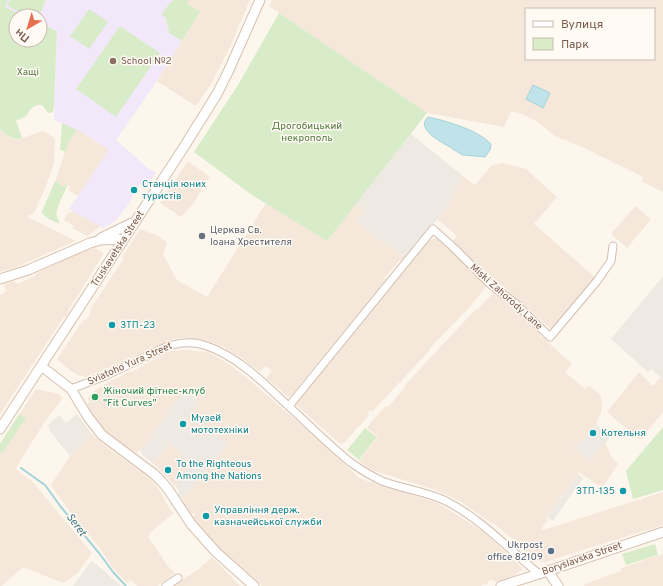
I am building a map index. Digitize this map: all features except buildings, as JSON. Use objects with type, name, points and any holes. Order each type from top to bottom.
[{"type":"street","name":"Truskavetska Street","points":[[0,429],[222,86],[260,0]]},
{"type":"street","points":[[0,279],[28,270],[97,241],[136,221]]},
{"type":"street","name":"Miski Zahorody Lane","points":[[289,406],[433,229],[491,285],[515,303],[550,337],[597,281],[611,261],[613,246]]},
{"type":"street","points":[[97,241],[124,239]]},
{"type":"street","points":[[97,241],[117,250]]},
{"type":"street","name":"Sviatoho Yura Street","points":[[71,390],[105,376],[168,346],[191,342],[212,348],[234,360],[265,384],[357,467],[395,485],[428,493],[461,510],[474,518],[543,573]]},
{"type":"street","points":[[41,366],[71,390],[88,417],[102,435],[154,474],[162,482],[191,524],[216,552],[254,586]]},
{"type":"street","name":"Boryslavska Street","points":[[501,586],[663,532]]},
{"type":"street","points":[[543,573],[558,586]]},
{"type":"street","points":[[166,586],[178,578]]},
{"type":"shaded area","name":"School №2","points":[[0,0],[174,0],[170,3],[166,18],[169,33],[182,41],[157,81],[116,140],[148,168],[156,172],[146,188],[140,184],[131,198],[132,199],[116,221],[103,228],[69,209],[109,150],[77,129],[54,120],[57,31],[48,27],[48,8],[8,9],[0,5]]},
{"type":"shaded area","points":[[189,0],[250,0],[221,65],[211,84],[196,106],[157,81],[200,12],[187,3]]},
{"type":"shaded area","points":[[272,0],[663,0],[663,192],[641,181],[643,177],[580,146],[555,136],[536,121],[519,113],[511,111],[504,127],[427,113],[269,6]]},
{"type":"shaded area","points":[[77,129],[109,150],[78,196],[68,190],[70,187],[67,183],[64,187],[55,181],[68,143]]},
{"type":"shaded area","points":[[0,131],[12,139],[17,140],[43,131],[53,137],[55,140],[54,164],[36,209],[32,215],[30,214],[28,217],[76,241],[14,268],[0,272]]},
{"type":"shaded area","points":[[411,134],[462,175],[448,206],[406,258],[389,245],[388,246],[357,221],[365,211],[356,203]]},
{"type":"shaded area","points":[[188,161],[210,177],[193,204],[181,217],[160,203]]},
{"type":"shaded area","points":[[502,163],[526,169],[557,197],[534,224],[597,279],[552,330],[452,242],[457,236],[437,219],[448,206],[462,175],[475,185],[491,166]]},
{"type":"shaded area","points":[[266,203],[327,241],[356,203],[365,211],[357,221],[388,246],[389,245],[406,258],[399,261],[384,278],[386,279],[381,286],[290,397],[288,397],[266,378],[272,371],[266,366],[260,372],[224,347],[204,340],[182,338],[173,339],[86,377],[77,375],[57,359],[84,319],[86,320],[90,314],[91,308],[124,258],[122,257],[140,229],[156,235],[167,242],[163,254],[177,280],[207,297]]},
{"type":"shaded area","points":[[635,206],[651,219],[627,248],[611,234]]},
{"type":"shaded area","points":[[73,211],[101,226],[87,236],[72,228],[74,226],[64,220],[67,214]]},
{"type":"shaded area","points":[[437,238],[462,260],[486,285],[485,288],[469,308],[402,379],[401,383],[398,383],[372,412],[370,410],[368,412],[369,415],[343,444],[339,443],[295,404],[416,257],[414,256],[426,241]]},
{"type":"shaded area","points":[[95,248],[102,252],[103,254],[101,258],[68,311],[69,312],[64,317],[0,414],[0,295],[6,292],[4,285],[14,281],[18,284],[49,267],[84,251]]},
{"type":"shaded area","points":[[663,276],[663,380],[651,369],[648,372],[611,339]]},
{"type":"shaded area","points":[[492,293],[501,297],[531,323],[541,334],[540,335],[572,364],[565,372],[585,389],[589,385],[601,396],[601,413],[596,424],[582,442],[576,445],[589,461],[605,442],[611,456],[618,464],[603,487],[579,472],[546,518],[548,520],[540,531],[663,492],[663,525],[541,562],[537,561],[495,524],[458,500],[433,489],[374,471],[359,461],[378,437],[367,428],[373,420],[386,406],[388,407],[405,387],[404,386],[476,309],[477,310],[487,299],[490,298]]},
{"type":"shaded area","points":[[186,350],[207,352],[230,365],[322,443],[359,478],[441,505],[485,533],[522,568],[522,570],[515,575],[494,582],[493,579],[480,586],[262,586],[210,540],[192,518],[195,514],[193,513],[191,515],[182,499],[228,444],[204,437],[184,421],[198,401],[184,391],[141,451],[139,450],[137,453],[108,434],[92,415],[87,404],[90,402],[88,397],[97,389],[109,382],[130,371],[132,372],[168,351]]},
{"type":"shaded area","points":[[639,372],[653,386],[660,378],[663,380],[663,412],[640,440],[607,412]]},
{"type":"shaded area","points":[[36,389],[59,394],[63,398],[46,420],[15,469],[31,480],[92,553],[77,574],[63,583],[23,567],[2,586],[0,586],[0,444]]},
{"type":"shaded area","points":[[184,390],[198,402],[184,422],[204,437],[210,430],[228,444],[182,499],[178,494],[179,492],[176,487],[189,466],[182,453],[169,444],[153,463],[143,456],[141,451]]},
{"type":"shaded area","points":[[77,414],[91,433],[70,456],[50,431],[48,425],[59,415],[66,423]]},
{"type":"shaded area","points":[[596,424],[611,436],[589,461],[574,448],[582,442]]},
{"type":"shaded area","points":[[91,433],[103,444],[149,478],[157,487],[165,499],[164,500],[174,513],[151,532],[148,537],[168,566],[175,573],[158,586],[137,586],[131,580],[127,583],[113,568],[51,485],[68,459]]},
{"type":"shaded area","points":[[169,444],[182,453],[189,466],[176,487],[153,463]]},
{"type":"shaded area","points":[[578,474],[583,478],[553,521],[547,517]]},
{"type":"shaded area","points":[[663,554],[663,586],[584,586],[585,584],[621,571],[621,568]]},
{"type":"shaded area","points":[[212,557],[240,586],[173,586],[199,569]]},
{"type":"shaded area","points":[[91,561],[96,564],[121,586],[73,586]]},
{"type":"green space","name":"Хащі","points":[[0,0],[8,0],[5,7],[8,8],[8,48],[48,48],[48,27],[57,31],[54,107],[53,112],[48,113],[42,105],[35,106],[26,116],[16,120],[22,138],[15,139],[0,130]]},
{"type":"green space","points":[[10,0],[46,0],[42,8],[11,8],[7,6]]},
{"type":"green space","points":[[174,0],[189,0],[187,3],[200,12],[182,41],[169,33],[166,18],[161,15]]},
{"type":"green space","points":[[89,9],[108,22],[89,49],[70,36]]},
{"type":"green space","name":"Дрогобицький некрополь","points":[[279,13],[427,113],[327,241],[252,195],[194,152],[238,85]]},
{"type":"green space","points":[[120,26],[160,53],[116,117],[76,89]]},
{"type":"green space","points":[[62,123],[77,130],[68,143],[66,152],[60,150]]},
{"type":"green space","points":[[55,181],[64,187],[66,183],[67,186],[56,214],[60,224],[44,216],[42,211]]},
{"type":"green space","points":[[19,414],[26,418],[2,453],[0,452],[0,444]]},
{"type":"green space","points":[[663,427],[663,490],[633,499],[626,471]]},
{"type":"green space","points":[[365,428],[377,437],[359,460],[347,450]]},
{"type":"green space","points":[[655,544],[658,555],[626,565],[622,554]]},
{"type":"water","points":[[533,85],[550,93],[543,108],[526,99]]},
{"type":"water","points":[[428,117],[453,124],[478,134],[491,144],[490,150],[485,157],[461,154],[431,135],[425,126],[425,122]]},
{"type":"waterway","name":"Seret","points":[[21,468],[45,485],[113,572],[126,586]]},
{"type":"place","name":"School №2","points":[[113,61]]},
{"type":"place","name":"Станція юних туристів","points":[[134,190]]},
{"type":"place","name":"Церква Св. Іоана Хрестителя","points":[[202,236]]},
{"type":"place","name":"ЗТП-23","points":[[112,325]]},
{"type":"place","name":"Жіночий фітнес-клуб \"Fit Curves\"","points":[[95,397]]},
{"type":"place","name":"Музей мототехніки","points":[[183,424]]},
{"type":"place","name":"Котельня","points":[[593,433]]},
{"type":"place","name":"To the Righteous Among the Nations","points":[[168,470]]},
{"type":"place","name":"ЗТП-135","points":[[623,491]]},
{"type":"place","name":"Управління держ. казначейської служби","points":[[206,516]]},
{"type":"place","name":"Ukrpost office 82109","points":[[551,551]]}]
